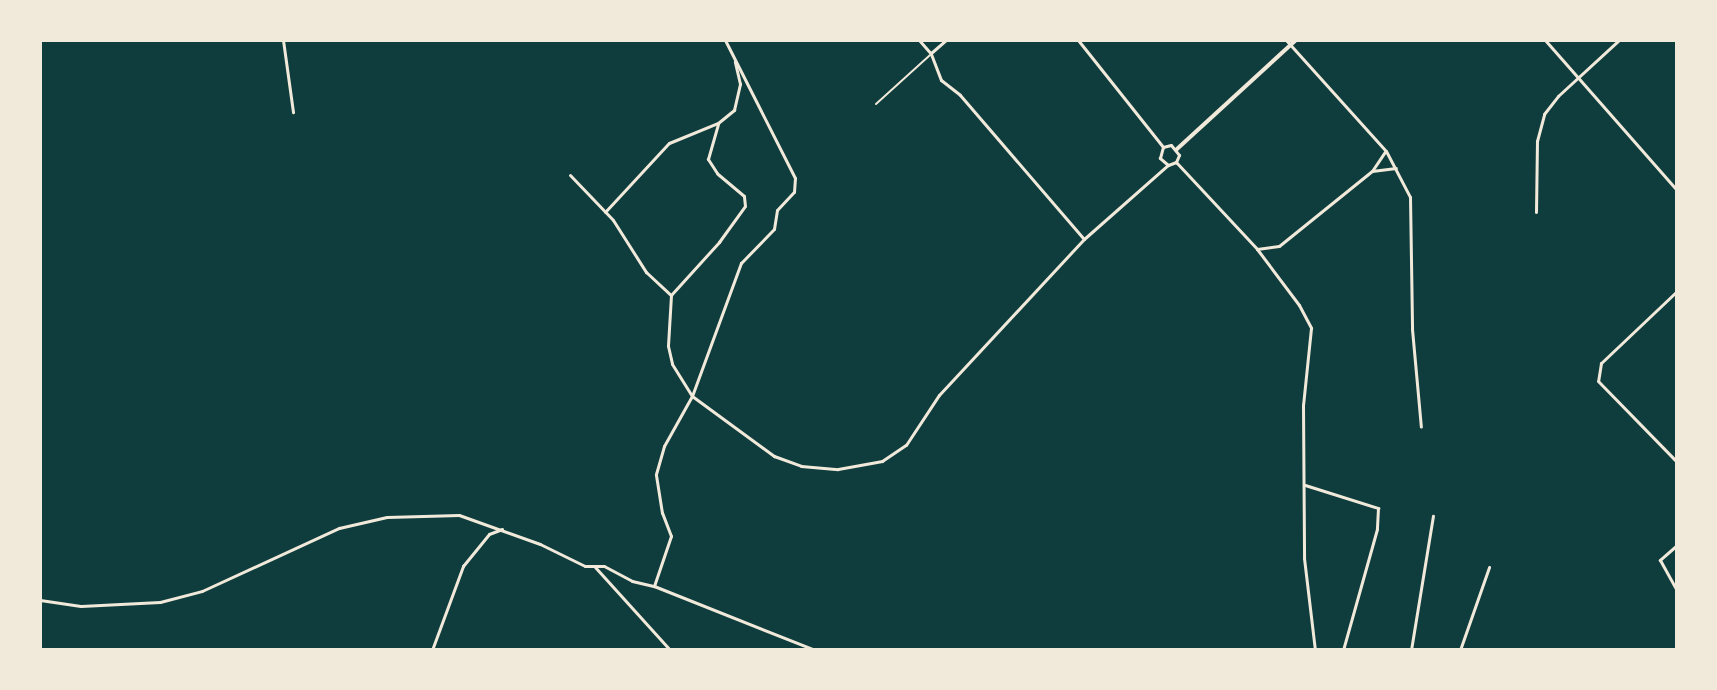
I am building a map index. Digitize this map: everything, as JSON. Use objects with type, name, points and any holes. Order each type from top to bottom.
[{"type":"street","points":[[283,40],[293,112]]},
{"type":"street","points":[[654,586],[671,536],[662,513],[656,474],[664,446],[692,396],[741,263],[774,229],[777,210],[794,192],[795,178],[725,40]]},
{"type":"street","points":[[919,40],[931,54],[941,80],[960,95],[1084,239]]},
{"type":"street","points":[[931,54],[946,40]]},
{"type":"street","points":[[1078,40],[1163,147]]},
{"type":"street","points":[[1286,40],[1386,151],[1410,197],[1412,329],[1421,427]]},
{"type":"street","points":[[1296,40],[1177,149],[1176,162],[1257,249],[1299,305],[1311,328],[1303,405],[1304,558],[1315,650]]},
{"type":"street","points":[[1545,40],[1677,190]]},
{"type":"street","points":[[1536,212],[1537,141],[1544,114],[1558,96],[1619,40]]},
{"type":"street","points":[[605,212],[669,143],[718,123],[734,110],[740,84],[734,57]]},
{"type":"street","points":[[718,123],[708,159],[717,173],[744,196],[745,206],[719,242],[671,295],[668,346],[672,364],[692,396],[774,456],[801,466],[838,469],[882,461],[906,445],[939,395],[1084,239],[1168,165],[1176,162]]},
{"type":"street","points":[[1163,147],[1171,145],[1177,149]]},
{"type":"street","points":[[1163,147],[1160,158],[1168,165]]},
{"type":"street","points":[[1257,249],[1279,246],[1372,171],[1386,151]]},
{"type":"street","points":[[1372,171],[1396,168]]},
{"type":"street","points":[[570,175],[605,212],[646,272],[671,295]]},
{"type":"street","points":[[1677,291],[1601,363],[1598,381],[1677,462]]},
{"type":"street","points":[[1305,485],[1378,508],[1377,529],[1343,650]]},
{"type":"street","points":[[40,600],[81,606],[160,602],[202,591],[339,528],[387,517],[459,515],[502,529],[577,563],[604,566],[632,581],[654,586],[815,650]]},
{"type":"street","points":[[1411,650],[1433,516]]},
{"type":"street","points":[[432,650],[463,566],[489,534],[502,529]]},
{"type":"street","points":[[1677,545],[1660,560],[1677,591]]},
{"type":"street","points":[[594,566],[670,650]]},
{"type":"street","points":[[1460,650],[1489,567]]},
{"type":"lane","points":[[876,104],[931,54]]}]
